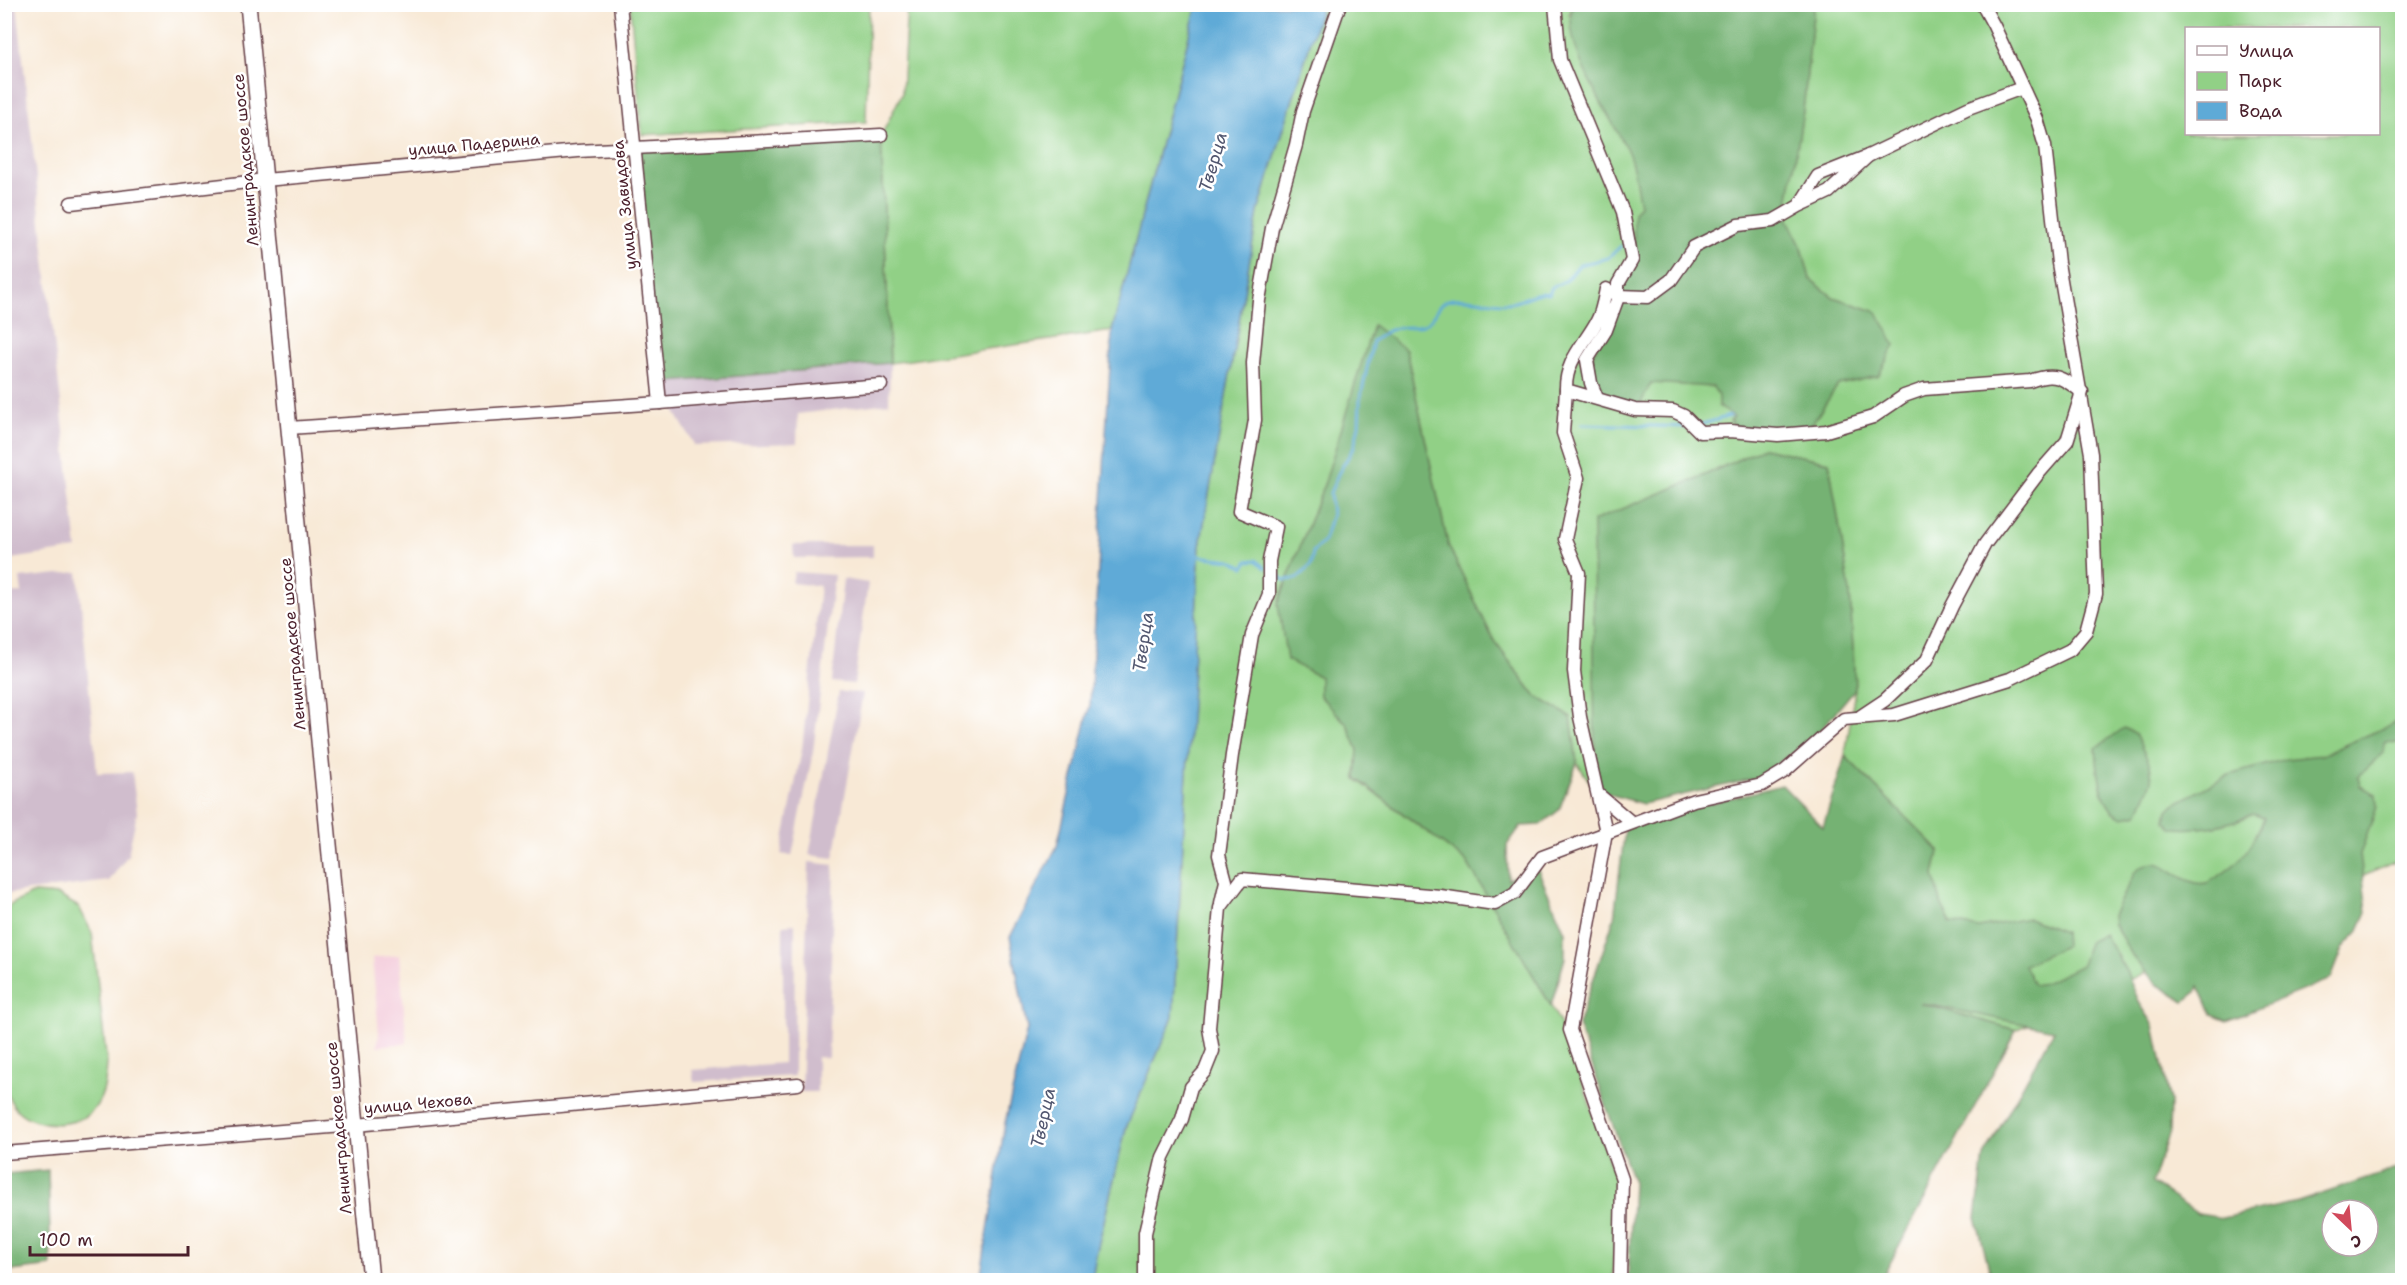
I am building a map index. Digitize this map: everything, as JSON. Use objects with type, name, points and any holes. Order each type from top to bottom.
[{"type":"main road","name":"Ленинградское шоссе","points":[[249,4],[370,1281]]},
{"type":"street","name":"улица Завидова","points":[[620,4],[660,403]]},
{"type":"street","points":[[1145,1281],[1145,1233],[1163,1157],[1182,1119],[1191,1087],[1204,1071],[1213,1051],[1209,1028],[1220,908],[1226,881],[1219,855],[1232,756],[1252,635],[1269,594],[1269,561],[1276,527],[1239,511],[1255,420],[1253,363],[1259,300],[1272,228],[1296,145],[1303,111],[1340,4]]},
{"type":"street","points":[[1554,4],[1560,60],[1623,212],[1632,260],[1618,284],[1618,296],[1606,330],[1587,360],[1590,383],[1597,398]]},
{"type":"street","points":[[1220,908],[1242,879],[1440,896],[1495,904],[1515,893],[1542,857],[1694,800],[1761,785],[1785,771],[1844,719],[1894,715],[2010,679],[2070,650],[2086,631],[2096,594],[2091,454],[2058,264],[2045,146],[2037,119],[1982,4]]},
{"type":"street","points":[[1799,206],[1818,176],[1868,156],[1968,108],[2022,88]]},
{"type":"street","name":"улица Падерина","points":[[71,203],[265,180],[635,147],[881,135]]},
{"type":"street","points":[[1620,1281],[1622,1179],[1570,1030],[1606,832],[1580,717],[1574,671],[1580,573],[1564,539],[1578,478],[1563,433],[1566,375],[1585,337],[1598,320],[1606,289],[1618,296],[1648,297],[1671,280],[1694,247],[1738,225],[1773,221],[1829,192],[1868,156]]},
{"type":"street","points":[[1566,390],[1635,410],[1673,411],[1684,416],[1700,432],[1730,431],[1778,435],[1845,426],[1873,417],[1904,396],[1924,389],[2030,381],[2046,375],[2058,377],[2082,392]]},
{"type":"street","points":[[289,428],[660,403],[881,384]]},
{"type":"street","points":[[1860,716],[1885,700],[1927,660],[1985,544],[2038,474],[2067,441],[2082,392]]},
{"type":"street","points":[[1599,795],[1631,822]]},
{"type":"street","name":"улица Чехова","points":[[4,1153],[356,1125],[798,1084]]},
{"type":"shaded area","points":[[4,5],[17,5],[77,549],[5,560]]},
{"type":"shaded area","points":[[890,363],[889,403],[798,414],[797,443],[695,446],[658,383]]},
{"type":"shaded area","points":[[793,545],[873,545],[873,557],[794,558]]},
{"type":"shaded area","points":[[78,572],[97,773],[132,772],[137,813],[128,855],[109,881],[5,894],[5,594],[22,593],[20,578]]},
{"type":"shaded area","points":[[794,572],[834,575],[813,752],[792,856],[781,854],[802,749],[820,586],[792,583]]},
{"type":"shaded area","points":[[843,579],[868,583],[854,684],[832,682]]},
{"type":"shaded area","points":[[839,692],[863,693],[834,858],[809,855]]},
{"type":"shaded area","points":[[809,862],[834,865],[828,1058],[817,1057],[817,1092],[801,1092]]},
{"type":"shaded area","points":[[795,924],[794,1076],[694,1082],[692,1070],[783,1063],[783,925]]},
{"type":"shaded area","points":[[399,955],[407,1043],[377,1046],[379,1034],[372,958]]},
{"type":"green space","points":[[1573,4],[1814,5],[1803,111],[1786,216],[1802,248],[1810,279],[1833,297],[1877,312],[1895,345],[1878,376],[1838,385],[1810,427],[1744,428],[1734,426],[1730,421],[1733,416],[1718,406],[1718,396],[1713,387],[1651,383],[1640,405],[1609,400],[1593,383],[1590,362],[1624,280],[1634,242],[1634,213],[1640,205],[1630,156],[1588,78],[1573,39],[1571,21]]},
{"type":"green space","points":[[630,5],[869,5],[866,122],[642,135]]},
{"type":"green space","points":[[907,5],[1197,5],[1112,331],[890,363],[881,136],[902,93]]},
{"type":"green space","points":[[1322,5],[1573,5],[1569,15],[1838,385],[1878,376],[1877,312],[1833,297],[1810,279],[1802,248],[1786,216],[1803,111],[1814,5],[2402,5],[2402,859],[2016,1030],[1907,1000],[1939,851],[1845,756],[1855,689],[1850,593],[1829,462],[1763,448],[1707,474],[1595,790],[1577,763],[1571,717],[1535,696],[1494,641],[1448,545],[1406,350],[1325,482],[1278,604],[1321,677],[1320,696],[1347,724],[1358,750],[1356,779],[1467,862],[1530,967],[1566,1034],[1615,1178],[1613,1280],[1092,1280],[1126,1128],[1173,1016],[1200,546],[1258,212]]},
{"type":"green space","points":[[881,135],[890,363],[658,383],[635,147]]},
{"type":"green space","points":[[1373,325],[1406,350],[1448,545],[1494,641],[1535,696],[1571,717],[1577,763],[1559,810],[1540,825],[1521,826],[1507,845],[1508,880],[1535,863],[1565,932],[1565,958],[1551,1006],[1467,862],[1356,778],[1358,750],[1347,724],[1320,696],[1320,677],[1287,660],[1278,604],[1325,482]]},
{"type":"green space","points":[[1763,448],[1829,462],[1850,592],[1855,689],[1813,739],[1757,778],[1643,804],[1595,790],[1593,521]]},
{"type":"green space","points":[[2402,720],[2402,743],[2385,742],[2384,753],[2358,777],[2360,786],[2376,794],[2377,807],[2360,854],[2367,912],[2358,932],[2343,948],[2331,979],[2227,1021],[2212,1015],[2199,986],[2197,991],[2184,1001],[2158,985],[2135,960],[2114,925],[2113,915],[2135,872],[2152,863],[2159,864],[2193,882],[2200,884],[2210,882],[2241,858],[2264,818],[2253,814],[2214,826],[2172,828],[2166,821],[2168,810],[2174,804],[2229,775],[2286,759],[2322,755]]},
{"type":"green space","points":[[2124,728],[2135,733],[2150,765],[2152,781],[2138,814],[2123,817],[2112,810],[2104,796],[2098,771],[2096,748]]},
{"type":"green space","points":[[1845,756],[1939,851],[1934,875],[1942,906],[1951,923],[1979,928],[2028,918],[2064,932],[2065,946],[2024,965],[2034,985],[2045,983],[2080,966],[2090,941],[2104,934],[2126,971],[2140,1004],[2154,1025],[2170,1102],[2169,1132],[2152,1183],[2198,1214],[2223,1218],[2298,1202],[2402,1167],[2402,1280],[1992,1280],[1976,1218],[1984,1156],[2054,1030],[1920,1003],[2016,1030],[1881,1280],[1628,1280],[1633,1183],[1578,1025],[1614,918],[1625,828],[1647,819],[1782,785],[1823,827]]},
{"type":"green space","points":[[34,893],[58,895],[79,907],[92,933],[107,1064],[105,1083],[101,1097],[93,1110],[84,1117],[61,1124],[26,1117],[15,1108],[5,1090],[5,913],[10,905]]},
{"type":"green space","points":[[48,1170],[51,1266],[5,1272],[5,1174]]},
{"type":"water","name":"Тверца","points":[[1197,5],[1322,5],[1258,212],[1200,546],[1173,1017],[1126,1128],[1092,1280],[980,1280],[1005,1123],[1027,1029],[1010,937],[1057,846],[1090,705],[1112,331]]},
{"type":"waterway","points":[[1274,573],[1284,580],[1296,579],[1311,565],[1313,552],[1324,541],[1332,514],[1330,493],[1354,447],[1359,425],[1360,400],[1373,341],[1393,329],[1425,324],[1443,303],[1452,299],[1512,303],[1537,294],[1549,294],[1552,287],[1567,280],[1579,265],[1608,258],[1621,246]]},
{"type":"waterway","points":[[1699,425],[1730,416]]},
{"type":"waterway","points":[[1582,424],[1689,427]]},
{"type":"waterway","points":[[1197,556],[1231,560],[1244,567],[1248,561],[1256,560],[1266,568]]}]
